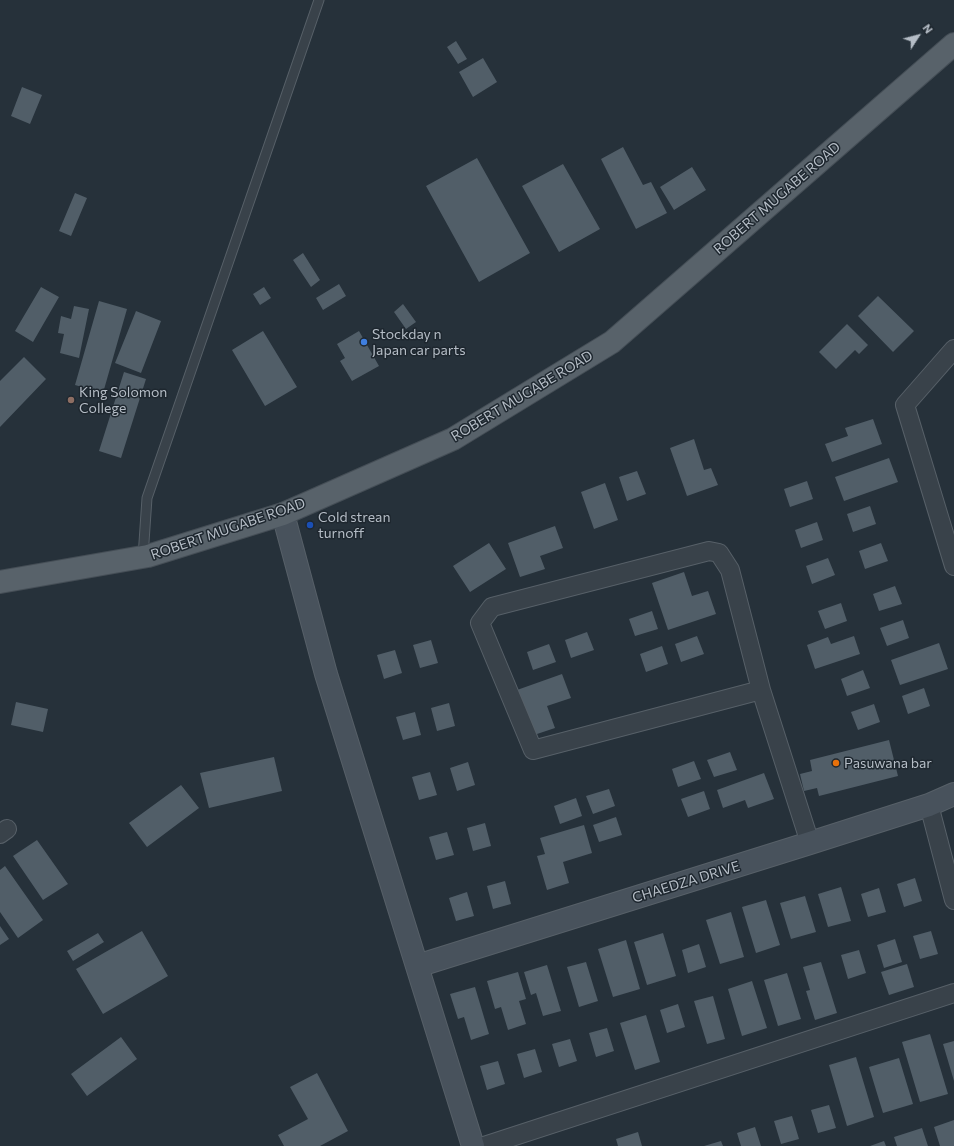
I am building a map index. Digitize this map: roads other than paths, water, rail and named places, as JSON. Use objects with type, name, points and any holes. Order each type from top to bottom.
[{"type":"main road","name":"ROBERT MUGABE ROAD","points":[[0,582],[143,558],[283,514],[453,439],[612,342],[954,44]]},
{"type":"street","points":[[954,349],[905,405],[954,566]]},
{"type":"street","points":[[283,514],[326,674],[417,966],[428,996],[473,1146]]},
{"type":"street","points":[[761,690],[533,750],[480,623],[492,607],[709,551],[719,553],[730,570],[761,690],[810,843]]},
{"type":"street","name":"CHAEDZA DRIVE","points":[[417,966],[929,805],[954,794]]},
{"type":"street","points":[[929,805],[954,900]]},
{"type":"street","points":[[484,1146],[954,993]]},
{"type":"lane","points":[[143,558],[147,498],[319,0]]},
{"type":"place","name":"Stockday n Japan car parts","points":[[364,342]]},
{"type":"place","name":"King Solomon College","points":[[71,400]]},
{"type":"place","name":"Cold strean turnoff","points":[[310,525]]},
{"type":"place","name":"Pasuwana bar","points":[[836,763]]}]
